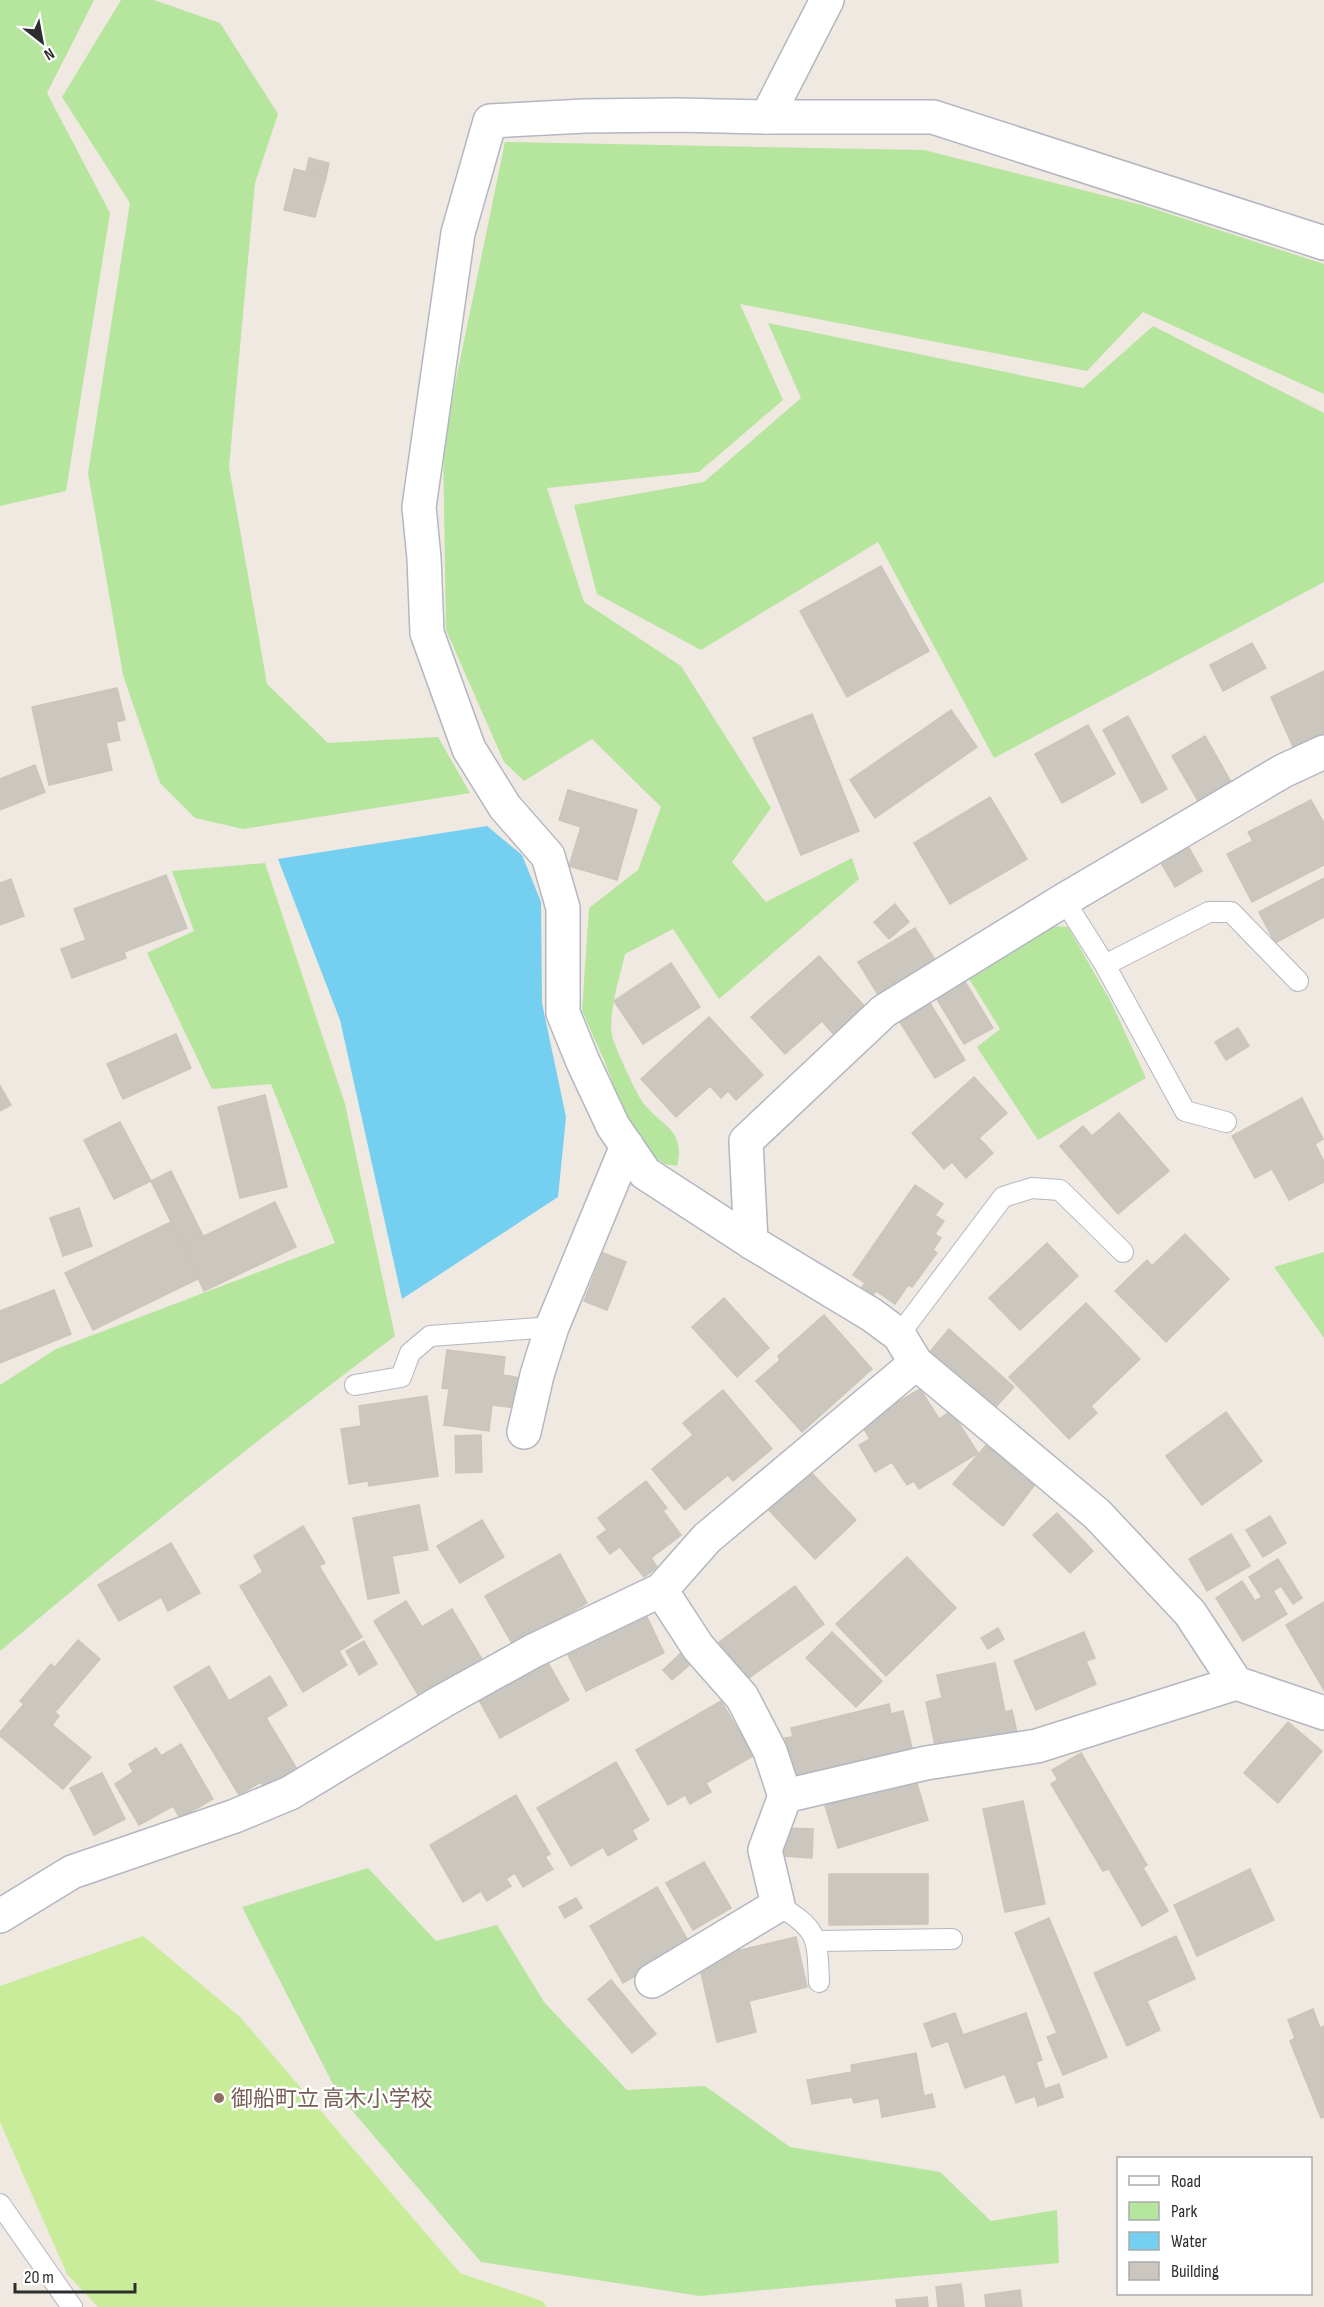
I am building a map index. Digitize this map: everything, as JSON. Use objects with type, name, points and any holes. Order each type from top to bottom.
[{"type":"street","points":[[767,117],[827,0]]},
{"type":"street","points":[[1236,1683],[1190,1613],[1097,1514],[872,1315],[750,1242],[645,1173],[613,1126],[563,1013],[563,908],[548,856],[505,807],[469,749],[427,633],[419,507],[458,233],[490,121],[584,116],[677,115],[933,117],[1324,243]]},
{"type":"street","points":[[750,1242],[746,1141],[884,1011],[1064,900],[1282,771],[1324,752]]},
{"type":"street","points":[[524,1432],[537,1375],[552,1327],[627,1146]]},
{"type":"street","points":[[0,1916],[72,1872],[235,1816],[290,1793],[441,1702],[513,1663],[661,1590],[706,1538],[908,1349]]},
{"type":"street","points":[[652,1981],[777,1905],[765,1850],[785,1796],[770,1751],[742,1696],[698,1647],[661,1590]]},
{"type":"street","points":[[785,1796],[926,1763],[1037,1746],[1236,1683],[1324,1713]]},
{"type":"lane","points":[[1064,900],[1105,965],[1185,1111],[1226,1122]]},
{"type":"lane","points":[[1105,965],[1209,912],[1232,912],[1298,981]]},
{"type":"lane","points":[[908,1349],[1003,1197],[1032,1188],[1060,1190],[1123,1252]]},
{"type":"lane","points":[[355,1385],[401,1377],[411,1353],[430,1336],[552,1327]]},
{"type":"lane","points":[[777,1905],[800,1918],[817,1941],[819,1982]]},
{"type":"lane","points":[[817,1941],[952,1939]]},
{"type":"lane","points":[[0,2204],[72,2307]]},
{"type":"green space","points":[[0,0],[94,0],[47,93],[110,213],[66,491],[0,506]]},
{"type":"green space","points":[[121,0],[154,0],[220,23],[278,114],[255,183],[229,467],[267,684],[328,743],[438,737],[470,793],[243,829],[195,818],[160,783],[123,675],[88,473],[130,203],[62,97]]},
{"type":"green space","points":[[505,142],[924,150],[1142,205],[1324,264],[1324,394],[1143,312],[1087,371],[740,304],[783,400],[699,472],[547,488],[584,602],[681,666],[771,808],[732,862],[766,902],[852,858],[859,879],[719,999],[673,929],[625,954],[613,1006],[612,1035],[640,1098],[668,1127],[678,1142],[677,1166],[665,1164],[648,1153],[624,1113],[582,1011],[589,908],[638,870],[661,807],[592,739],[524,781],[504,762],[446,630],[443,443]]},
{"type":"green space","points":[[768,323],[1083,388],[1153,326],[1324,413],[1324,582],[994,758],[878,542],[701,650],[597,594],[574,505],[704,482],[801,398]]},
{"type":"green space","points":[[265,863],[345,1104],[395,1336],[195,1490],[0,1651],[0,1385],[56,1349],[335,1243],[271,1084],[212,1089],[147,953],[194,931],[172,871]]},
{"type":"green space","points":[[1053,926],[1068,927],[1111,1002],[1146,1078],[1038,1140],[977,1047],[1000,1029],[968,977]]},
{"type":"green space","points":[[1324,1252],[1324,1338],[1274,1267]]},
{"type":"green space","points":[[368,1868],[436,1941],[497,1925],[544,2002],[627,2090],[705,2086],[790,2147],[940,2172],[991,2221],[1057,2210],[1059,2263],[700,2296],[481,2262],[338,2094],[242,1907]]},
{"type":"green space","name":"御船町立 高木小学校","points":[[143,1936],[240,2017],[460,2273],[542,2301],[547,2307],[98,2307],[67,2274],[0,2122],[0,1986]]},
{"type":"water","points":[[487,826],[522,855],[541,902],[542,1003],[566,1117],[558,1197],[402,1299],[340,1020],[278,859]]},
{"type":"building","points":[[309,158],[329,163],[326,177],[306,172]]},
{"type":"building","points":[[294,169],[326,177],[315,217],[284,210]]},
{"type":"building","points":[[881,566],[929,651],[847,697],[800,611]]},
{"type":"building","points":[[1252,643],[1266,668],[1223,691],[1210,665]]},
{"type":"building","points":[[1324,671],[1324,738],[1295,751],[1271,697]]},
{"type":"building","points":[[117,688],[125,720],[116,722],[120,740],[106,743],[112,770],[49,785],[32,707]]},
{"type":"building","points":[[951,710],[977,747],[875,818],[850,780]]},
{"type":"building","points":[[812,714],[859,831],[801,855],[753,738]]},
{"type":"building","points":[[1128,716],[1167,789],[1142,803],[1103,730]]},
{"type":"building","points":[[1088,725],[1115,774],[1062,803],[1035,754]]},
{"type":"building","points":[[1205,736],[1231,782],[1198,801],[1172,756]]},
{"type":"building","points":[[35,765],[45,792],[0,810],[0,779]]},
{"type":"building","points":[[568,790],[637,810],[617,880],[569,866],[581,827],[559,820]]},
{"type":"building","points":[[990,797],[1027,859],[950,904],[914,843]]},
{"type":"building","points":[[1311,800],[1324,823],[1324,865],[1252,902],[1227,854],[1253,841],[1248,832]]},
{"type":"building","points":[[1188,846],[1202,871],[1175,887],[1160,861]]},
{"type":"building","points":[[166,875],[187,928],[124,952],[126,958],[72,978],[61,949],[86,940],[74,909]]},
{"type":"building","points":[[1324,878],[1324,917],[1275,943],[1259,912]]},
{"type":"building","points":[[11,879],[24,916],[0,925],[0,883]]},
{"type":"building","points":[[895,904],[909,922],[889,939],[874,922]]},
{"type":"building","points":[[915,928],[937,963],[880,998],[858,962]]},
{"type":"building","points":[[819,956],[866,1008],[835,1036],[822,1021],[785,1054],[751,1017]]},
{"type":"building","points":[[671,963],[700,1007],[643,1044],[614,1001]]},
{"type":"building","points":[[964,980],[993,1028],[964,1044],[935,996]]},
{"type":"building","points":[[928,1000],[965,1060],[935,1078],[898,1019]]},
{"type":"building","points":[[709,1017],[763,1075],[736,1100],[728,1091],[721,1098],[710,1086],[676,1117],[641,1079]]},
{"type":"building","points":[[1238,1028],[1249,1046],[1226,1060],[1215,1042]]},
{"type":"building","points":[[176,1034],[191,1068],[123,1099],[107,1064]]},
{"type":"building","points":[[974,1077],[1007,1113],[979,1138],[993,1153],[966,1178],[952,1162],[944,1169],[912,1133]]},
{"type":"building","points":[[0,1086],[11,1105],[0,1111]]},
{"type":"building","points":[[265,1095],[287,1187],[240,1198],[218,1107]]},
{"type":"building","points":[[1302,1098],[1323,1139],[1315,1144],[1324,1162],[1324,1182],[1289,1200],[1272,1169],[1255,1178],[1232,1136]]},
{"type":"building","points":[[1119,1113],[1169,1171],[1118,1214],[1060,1146],[1083,1126],[1092,1136]]},
{"type":"building","points":[[120,1122],[151,1181],[114,1199],[84,1140]]},
{"type":"building","points":[[171,1171],[203,1236],[183,1246],[151,1181]]},
{"type":"building","points":[[915,1185],[943,1204],[935,1215],[944,1221],[935,1234],[941,1238],[933,1250],[937,1253],[912,1287],[908,1285],[895,1304],[876,1291],[871,1298],[860,1290],[865,1283],[853,1275]]},
{"type":"building","points":[[275,1202],[296,1247],[204,1291],[183,1246]]},
{"type":"building","points":[[79,1208],[92,1246],[63,1256],[50,1218]]},
{"type":"building","points":[[171,1222],[198,1279],[93,1330],[65,1273]]},
{"type":"building","points":[[1185,1234],[1229,1279],[1166,1342],[1115,1291],[1147,1260],[1152,1266]]},
{"type":"building","points":[[1047,1243],[1078,1276],[1020,1330],[989,1298]]},
{"type":"building","points":[[603,1253],[626,1262],[607,1310],[584,1301]]},
{"type":"building","points":[[54,1290],[71,1334],[0,1363],[0,1311]]},
{"type":"building","points":[[724,1298],[769,1348],[737,1377],[692,1327]]},
{"type":"building","points":[[1086,1303],[1140,1359],[1091,1406],[1097,1413],[1069,1439],[1009,1377]]},
{"type":"building","points":[[824,1315],[872,1369],[802,1432],[756,1381],[780,1360],[778,1356]]},
{"type":"building","points":[[949,1329],[1014,1387],[993,1410],[929,1353]]},
{"type":"building","points":[[447,1350],[505,1357],[503,1375],[521,1378],[517,1408],[492,1405],[489,1431],[444,1425],[449,1389],[442,1388]]},
{"type":"building","points":[[920,1389],[939,1419],[951,1411],[978,1453],[919,1489],[914,1481],[907,1485],[892,1462],[875,1472],[859,1445],[870,1439],[861,1424]]},
{"type":"building","points":[[723,1390],[772,1449],[733,1481],[728,1475],[685,1510],[652,1469],[693,1435],[683,1423]]},
{"type":"building","points":[[427,1396],[438,1476],[369,1486],[368,1481],[349,1484],[341,1429],[361,1426],[359,1406]]},
{"type":"building","points":[[1226,1412],[1262,1461],[1202,1505],[1166,1456]]},
{"type":"building","points":[[481,1435],[482,1472],[456,1473],[455,1436]]},
{"type":"building","points":[[987,1444],[1037,1482],[1003,1526],[953,1484]]},
{"type":"building","points":[[809,1470],[856,1520],[815,1559],[767,1508]]},
{"type":"building","points":[[646,1481],[667,1508],[663,1511],[681,1535],[651,1558],[657,1567],[644,1577],[620,1547],[610,1554],[597,1537],[607,1530],[598,1518]]},
{"type":"building","points":[[419,1505],[428,1550],[392,1556],[399,1593],[368,1599],[353,1518]]},
{"type":"building","points":[[1057,1513],[1093,1551],[1070,1573],[1033,1535]]},
{"type":"building","points":[[1270,1516],[1286,1543],[1263,1557],[1246,1530]]},
{"type":"building","points":[[482,1520],[504,1557],[460,1583],[437,1546]]},
{"type":"building","points":[[303,1526],[325,1563],[319,1566],[362,1637],[339,1651],[347,1665],[303,1692],[240,1586],[263,1572],[254,1556]]},
{"type":"building","points":[[1231,1534],[1250,1566],[1207,1591],[1189,1559]]},
{"type":"building","points":[[171,1543],[200,1593],[168,1611],[161,1597],[119,1621],[98,1585]]},
{"type":"building","points":[[560,1554],[587,1603],[513,1645],[485,1596]]},
{"type":"building","points":[[907,1557],[956,1608],[886,1676],[836,1624]]},
{"type":"building","points":[[1278,1559],[1302,1598],[1293,1604],[1281,1586],[1273,1591],[1287,1614],[1243,1641],[1216,1598],[1242,1581],[1255,1601],[1262,1597],[1249,1577]]},
{"type":"building","points":[[795,1586],[824,1624],[746,1680],[718,1643]]},
{"type":"building","points":[[406,1601],[422,1627],[452,1609],[483,1661],[420,1698],[374,1621]]},
{"type":"building","points":[[1324,1602],[1324,1690],[1286,1625]]},
{"type":"building","points":[[647,1617],[664,1653],[586,1691],[568,1655]]},
{"type":"building","points":[[998,1628],[1004,1639],[988,1649],[981,1638]]},
{"type":"building","points":[[832,1632],[882,1681],[856,1707],[806,1658]]},
{"type":"building","points":[[1084,1632],[1095,1658],[1086,1661],[1096,1684],[1036,1710],[1014,1661]]},
{"type":"building","points":[[78,1640],[100,1659],[55,1712],[59,1716],[52,1725],[91,1757],[63,1789],[0,1736],[0,1732],[24,1704],[20,1701],[51,1664],[55,1667]]},
{"type":"building","points":[[364,1641],[377,1664],[359,1675],[346,1651]]},
{"type":"building","points":[[683,1651],[693,1662],[672,1680],[663,1670]]},
{"type":"building","points":[[547,1661],[569,1700],[500,1738],[479,1700]]},
{"type":"building","points":[[995,1663],[1005,1712],[1012,1710],[1017,1733],[936,1750],[926,1702],[942,1698],[937,1675]]},
{"type":"building","points":[[209,1666],[229,1701],[270,1676],[287,1705],[266,1718],[297,1769],[264,1788],[261,1782],[239,1795],[174,1687]]},
{"type":"building","points":[[721,1701],[753,1756],[706,1783],[711,1792],[690,1804],[685,1795],[668,1805],[636,1750]]},
{"type":"building","points":[[889,1704],[891,1714],[903,1711],[912,1748],[794,1776],[785,1738],[793,1737],[791,1728]]},
{"type":"building","points":[[1288,1722],[1322,1751],[1278,1803],[1244,1773]]},
{"type":"building","points":[[181,1744],[213,1799],[180,1818],[173,1806],[139,1825],[115,1784],[133,1772],[129,1764],[156,1748],[161,1756]]},
{"type":"building","points":[[1081,1753],[1147,1865],[1143,1868],[1168,1911],[1142,1926],[1109,1869],[1103,1871],[1051,1784],[1058,1780],[1052,1770]]},
{"type":"building","points":[[616,1762],[649,1820],[632,1830],[637,1839],[608,1856],[603,1847],[571,1866],[537,1808]]},
{"type":"building","points":[[102,1773],[125,1819],[94,1835],[70,1788]]},
{"type":"building","points":[[915,1777],[928,1820],[838,1848],[825,1806]]},
{"type":"building","points":[[516,1795],[550,1854],[545,1857],[553,1869],[523,1887],[515,1873],[506,1879],[511,1886],[487,1901],[481,1891],[463,1902],[430,1845]]},
{"type":"building","points":[[1023,1801],[1045,1904],[1005,1912],[983,1809]]},
{"type":"building","points":[[785,1828],[813,1829],[812,1858],[783,1856]]},
{"type":"building","points":[[704,1862],[731,1908],[693,1930],[666,1883]]},
{"type":"building","points":[[1250,1869],[1274,1920],[1197,1956],[1174,1905]]},
{"type":"building","points":[[829,1874],[928,1874],[928,1924],[829,1925]]},
{"type":"building","points":[[657,1887],[690,1944],[623,1983],[590,1926]]},
{"type":"building","points":[[576,1898],[582,1908],[565,1918],[559,1907]]},
{"type":"building","points":[[1049,1918],[1107,2057],[1063,2075],[1047,2037],[1057,2033],[1015,1933]]},
{"type":"building","points":[[1176,1936],[1195,1979],[1147,2001],[1160,2030],[1127,2046],[1094,1973]]},
{"type":"building","points":[[796,1937],[807,1987],[749,2001],[756,2032],[717,2042],[698,1960]]},
{"type":"building","points":[[611,1980],[656,2034],[632,2053],[588,1999]]},
{"type":"building","points":[[1313,2009],[1320,2028],[1324,2026],[1324,2117],[1321,2118],[1290,2041],[1295,2038],[1288,2020]]},
{"type":"building","points":[[955,2013],[963,2035],[1026,2013],[1042,2060],[1036,2062],[1045,2089],[1059,2084],[1063,2097],[1038,2106],[1035,2096],[1016,2103],[1005,2074],[965,2088],[948,2041],[932,2047],[924,2024]]},
{"type":"building","points":[[916,2053],[924,2096],[932,2094],[935,2107],[882,2117],[879,2098],[854,2103],[852,2097],[812,2104],[807,2080],[852,2072],[851,2065]]},
{"type":"building","points":[[961,2284],[964,2307],[938,2307],[936,2287]]},
{"type":"building","points":[[1020,2290],[1022,2307],[986,2307],[985,2295]]},
{"type":"building","points":[[927,2297],[928,2307],[897,2307],[896,2300]]},
{"type":"place","name":"御船町立 高木小学校","points":[[219,2098]]}]
